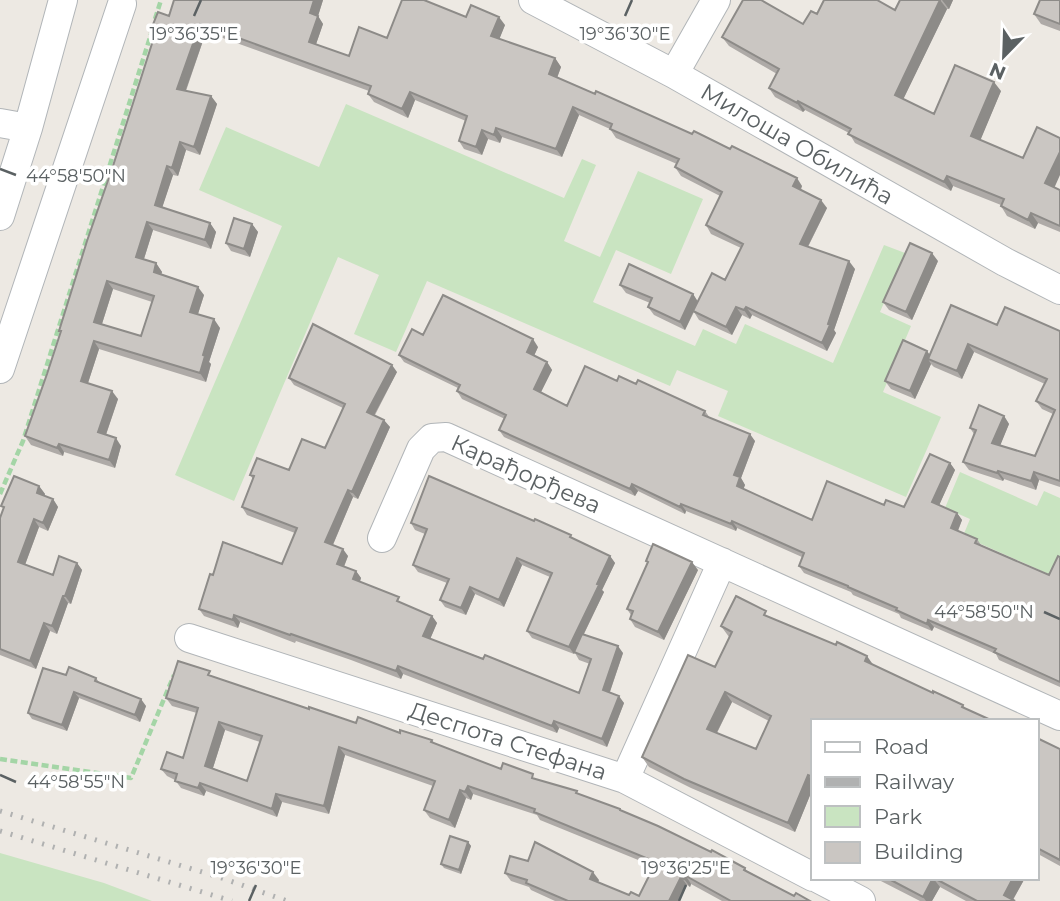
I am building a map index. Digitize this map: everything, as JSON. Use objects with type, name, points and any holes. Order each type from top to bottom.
[{"type":"street","points":[[0,216],[28,128],[63,0]]},
{"type":"street","points":[[47,62],[76,0]]},
{"type":"street","name":"Милоша Обилића","points":[[533,0],[674,74],[1005,262],[1060,290]]},
{"type":"street","points":[[674,74],[716,0]]},
{"type":"street","points":[[2,356],[122,4]]},
{"type":"street","points":[[0,123],[28,128]]},
{"type":"street","name":"Карађорђева","points":[[382,538],[421,449],[432,438],[446,437],[1060,716]]},
{"type":"street","points":[[625,779],[722,562]]},
{"type":"street","name":"Деспота Стефана","points":[[189,638],[625,779],[811,875]]},
{"type":"street","name":"Деспота Стефана","points":[[821,880],[861,901]]},
{"type":"path","points":[[0,494],[23,441],[161,0]]},
{"type":"path","points":[[0,759],[131,778],[189,638]]},
{"type":"green space","points":[[346,104],[564,198],[582,159],[596,165],[564,241],[600,257],[638,171],[703,199],[671,274],[616,250],[593,302],[695,346],[703,329],[736,344],[745,324],[833,363],[884,245],[905,253],[880,312],[911,326],[883,392],[941,417],[906,497],[718,416],[728,391],[677,370],[670,386],[427,281],[396,352],[354,334],[379,275],[338,257],[234,501],[175,475],[282,226],[199,190],[226,127],[319,167]]},
{"type":"green space","points":[[960,472],[1037,506],[1044,491],[1060,498],[1060,560],[1053,576],[963,536],[970,519],[945,508]]},
{"type":"green space","points":[[0,853],[104,883],[152,901],[0,901]]},
{"type":"building","points":[[174,0],[314,0],[310,13],[318,16],[309,42],[349,56],[359,27],[387,38],[402,0],[424,0],[466,17],[471,5],[499,17],[491,36],[555,58],[549,74],[595,94],[596,91],[692,134],[694,131],[730,149],[732,146],[797,178],[793,186],[821,200],[800,244],[849,261],[822,343],[746,307],[744,310],[736,307],[726,327],[693,311],[712,273],[725,280],[743,244],[706,225],[722,192],[675,167],[679,159],[610,129],[612,124],[573,107],[556,149],[496,128],[494,135],[482,130],[476,147],[459,141],[467,116],[410,92],[402,109],[368,94],[371,86],[200,24],[177,89],[211,96],[194,147],[180,142],[172,168],[167,166],[155,205],[210,223],[205,240],[147,222],[136,257],[156,263],[154,272],[198,287],[190,312],[214,319],[200,373],[94,341],[81,381],[112,391],[98,432],[116,438],[109,460],[59,444],[57,448],[25,436],[155,34],[150,32],[158,12],[169,16]],"holes":[[[107,281],[154,296],[141,336],[94,322]]]},
{"type":"building","points":[[743,0],[761,0],[803,24],[811,11],[817,14],[824,0],[877,0],[895,10],[900,0],[940,0],[895,95],[934,114],[955,65],[994,82],[971,136],[1023,158],[1037,127],[1060,138],[1060,152],[1045,183],[1060,190],[1060,226],[1031,213],[1028,220],[1001,206],[1004,199],[947,176],[944,182],[848,134],[851,129],[769,88],[779,69],[722,37]]},
{"type":"building","points":[[1040,0],[1060,0],[1060,24],[1034,14]]},
{"type":"building","points":[[234,218],[252,224],[244,249],[226,243]]},
{"type":"building","points":[[910,243],[932,253],[906,312],[883,302]]},
{"type":"building","points":[[629,264],[693,294],[680,322],[648,307],[652,298],[620,285]]},
{"type":"building","points":[[443,295],[533,339],[527,352],[547,362],[534,389],[567,406],[585,366],[617,381],[619,376],[636,384],[638,380],[705,411],[703,415],[750,434],[734,475],[740,477],[737,486],[812,520],[827,481],[884,505],[886,500],[904,507],[930,454],[950,463],[932,502],[957,513],[951,528],[977,539],[975,543],[1049,575],[1058,556],[1060,557],[1060,682],[994,652],[996,649],[928,620],[927,624],[896,610],[897,608],[799,566],[804,553],[732,521],[731,524],[681,504],[680,507],[632,484],[630,489],[499,430],[506,415],[457,391],[460,385],[399,355],[412,329],[423,335]]},
{"type":"building","points":[[951,305],[997,325],[1005,307],[1060,331],[1060,481],[1034,472],[1031,481],[963,462],[976,430],[970,428],[979,405],[1004,416],[992,443],[1035,456],[1055,410],[1036,401],[1047,379],[968,344],[957,371],[928,359]]},
{"type":"building","points":[[313,324],[392,365],[367,412],[384,420],[352,492],[348,490],[325,542],[343,549],[337,564],[356,571],[353,579],[399,597],[397,601],[432,616],[423,636],[483,659],[485,655],[579,693],[591,659],[574,652],[582,634],[618,646],[603,690],[619,696],[602,739],[554,721],[552,726],[398,666],[396,671],[234,615],[233,620],[199,609],[223,542],[282,564],[297,528],[242,507],[254,476],[250,475],[257,458],[289,470],[302,439],[325,448],[345,404],[289,378]]},
{"type":"building","points":[[903,340],[927,351],[910,391],[885,381]]},
{"type":"building","points":[[14,476],[39,486],[37,493],[53,499],[43,523],[34,519],[18,562],[53,575],[59,556],[77,563],[52,626],[44,623],[30,661],[0,649],[0,518],[4,507],[1,506]]},
{"type":"building","points":[[429,476],[534,521],[535,519],[610,556],[569,647],[527,631],[552,573],[517,558],[499,600],[470,587],[461,608],[440,600],[449,579],[413,565],[427,529],[411,523]]},
{"type":"building","points":[[653,544],[692,562],[658,632],[630,619],[633,611],[627,609]]},
{"type":"building","points":[[736,596],[766,611],[764,615],[836,645],[837,642],[867,656],[865,661],[989,719],[811,719],[811,776],[808,775],[788,823],[684,779],[642,757],[688,655],[715,667],[732,632],[721,626]],"holes":[[[725,692],[771,716],[756,749],[707,729]]]},
{"type":"building","points":[[178,661],[210,671],[208,675],[309,709],[356,723],[358,717],[400,733],[400,730],[432,740],[431,742],[501,769],[503,763],[533,774],[532,778],[577,791],[576,793],[620,809],[711,852],[712,850],[745,868],[744,870],[794,896],[796,893],[810,901],[731,901],[686,876],[684,879],[681,877],[669,901],[568,901],[526,883],[527,880],[505,873],[510,856],[528,861],[535,842],[593,872],[590,879],[629,895],[631,892],[639,896],[656,862],[534,812],[535,809],[468,786],[465,792],[460,790],[449,820],[424,810],[435,781],[339,747],[324,806],[276,794],[272,809],[200,783],[198,788],[175,781],[177,774],[161,769],[167,752],[183,758],[198,708],[166,698]],"holes":[[[219,722],[262,736],[247,781],[205,766]]]},
{"type":"building","points":[[69,667],[96,678],[95,681],[141,699],[135,715],[74,692],[62,725],[28,713],[43,668],[66,675]]},
{"type":"building","points":[[1039,739],[1060,749],[1060,860],[1039,849]]},
{"type":"building","points":[[450,836],[468,842],[459,870],[441,864]]},
{"type":"building","points":[[891,880],[932,880],[923,897]]},
{"type":"building","points":[[938,880],[1012,880],[1004,895],[1015,901],[977,901]]},
{"type":"railway","points":[[0,811],[222,878],[287,901]]},
{"type":"railway","points":[[0,831],[232,901]]}]
